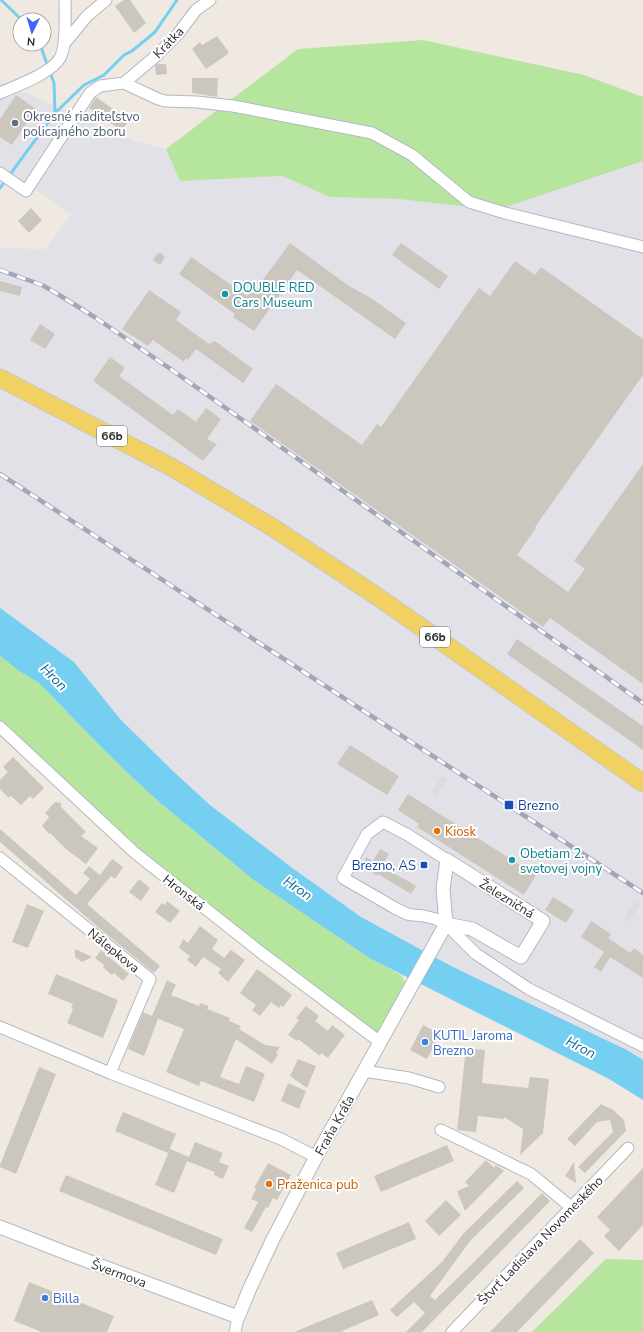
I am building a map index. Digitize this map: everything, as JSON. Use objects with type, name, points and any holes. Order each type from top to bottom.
[{"type":"main road","name":"66b","points":[[0,378],[173,468],[272,527],[378,597],[643,783]]},
{"type":"street","points":[[0,93],[47,71],[61,58],[64,44],[65,0]]},
{"type":"street","points":[[64,44],[87,16],[106,0]]},
{"type":"street","name":"Krátka","points":[[124,83],[156,56],[178,34],[196,10],[210,0]]},
{"type":"street","points":[[0,173],[26,191],[90,93],[100,86],[124,83],[165,101],[197,102],[233,106],[372,133],[412,155],[469,202],[505,213],[643,247]]},
{"type":"street","name":"Hronská","points":[[0,727],[135,853],[259,951],[380,1042]]},
{"type":"street","name":"Železničná","points":[[383,822],[403,832],[447,860],[543,921],[521,957],[472,929],[446,924],[436,919],[424,916],[407,914],[343,878],[367,834],[383,822]]},
{"type":"street","name":"Nálepkova","points":[[0,858],[150,980],[110,1072]]},
{"type":"street","points":[[447,860],[443,889],[446,924],[476,954],[529,989],[643,1046]]},
{"type":"street","name":"Fraňa Kráľa","points":[[235,1332],[238,1317],[273,1239],[316,1157],[410,991],[446,924]]},
{"type":"street","points":[[0,1027],[281,1139],[316,1157]]},
{"type":"street","points":[[364,1071],[409,1078],[439,1087]]},
{"type":"street","points":[[441,1130],[531,1174],[571,1207]]},
{"type":"street","name":"Štvrť Ladislava Novomeského","points":[[452,1332],[628,1148]]},
{"type":"street","name":"Švermova","points":[[0,1227],[238,1317]]},
{"type":"shaded area","points":[[0,82],[136,141],[166,149],[180,181],[282,176],[330,197],[398,199],[497,210],[643,161],[643,1060],[627,1050],[453,967],[361,917],[291,867],[210,805],[121,720],[74,662],[0,608],[0,248],[46,249],[71,214],[0,166]]},
{"type":"shaded area","points":[[442,776],[447,779],[436,796],[431,793]]},
{"type":"shaded area","points":[[635,901],[640,904],[629,922],[624,919]]},
{"type":"green space","points":[[423,40],[584,75],[643,97],[643,161],[497,210],[398,199],[330,197],[282,176],[180,181],[166,149],[298,49]]},
{"type":"green space","points":[[0,656],[19,671],[39,683],[101,747],[159,802],[255,881],[371,959],[401,975],[410,991],[380,1042],[135,853],[0,727]]},
{"type":"green space","points":[[606,1259],[643,1260],[643,1332],[532,1332]]},
{"type":"water","name":"Hron","points":[[0,608],[74,662],[121,720],[210,805],[291,867],[361,917],[453,967],[627,1050],[643,1060],[643,1100],[609,1079],[371,959],[255,881],[159,802],[101,747],[39,683],[19,671],[0,656]]},
{"type":"building","points":[[124,0],[130,0],[146,23],[134,33],[115,6]]},
{"type":"building","points":[[217,36],[228,51],[228,54],[206,69],[192,49],[200,42],[202,45]]},
{"type":"building","points":[[157,64],[166,64],[167,74],[156,75],[155,66]]},
{"type":"building","points":[[192,78],[218,78],[217,97],[192,93]]},
{"type":"building","points":[[16,95],[36,109],[12,145],[0,137],[0,119]]},
{"type":"building","points":[[96,97],[129,120],[122,131],[89,108]]},
{"type":"building","points":[[31,208],[42,220],[29,233],[18,221]]},
{"type":"building","points":[[290,243],[349,286],[371,298],[406,323],[395,339],[297,270],[254,331],[233,317],[235,314],[179,274],[191,257],[247,296],[251,291],[253,293]]},
{"type":"building","points":[[401,243],[448,276],[439,289],[392,255]]},
{"type":"building","points":[[161,253],[165,257],[160,265],[153,260],[157,254]]},
{"type":"building","points":[[515,261],[535,275],[541,267],[643,339],[643,375],[535,527],[536,528],[517,555],[568,592],[585,569],[574,561],[643,464],[643,684],[550,618],[543,627],[250,421],[276,384],[362,445],[377,424],[381,427],[479,288],[490,296]]},
{"type":"building","points":[[0,281],[22,287],[20,296],[0,291]]},
{"type":"building","points":[[149,290],[181,312],[176,320],[209,344],[215,341],[253,369],[243,383],[196,349],[188,360],[186,358],[184,362],[153,340],[148,346],[122,329]]},
{"type":"building","points":[[40,324],[55,334],[45,349],[30,340]]},
{"type":"building","points":[[110,357],[125,368],[119,376],[173,415],[178,409],[196,422],[206,408],[221,419],[207,439],[217,444],[203,461],[93,381]]},
{"type":"building","points":[[517,639],[643,726],[643,750],[507,654]]},
{"type":"building","points":[[350,745],[399,776],[387,795],[337,764]]},
{"type":"building","points":[[13,757],[44,788],[33,799],[30,796],[21,805],[11,796],[9,798],[0,789],[0,780],[8,772],[3,767]]},
{"type":"building","points":[[408,794],[536,875],[524,895],[417,827],[419,824],[398,810]]},
{"type":"building","points":[[55,802],[61,803],[61,807],[86,832],[81,836],[98,848],[86,864],[67,850],[42,826],[49,817],[45,813]]},
{"type":"building","points":[[0,829],[76,895],[90,879],[83,873],[89,866],[100,875],[112,859],[123,867],[115,879],[111,876],[87,904],[160,966],[154,973],[99,928],[0,842]]},
{"type":"building","points":[[380,849],[389,854],[382,866],[416,886],[411,894],[378,874],[377,876],[362,865],[366,857],[373,861]]},
{"type":"building","points":[[139,879],[150,888],[141,901],[129,892]]},
{"type":"building","points":[[553,897],[574,910],[566,923],[545,910]]},
{"type":"building","points":[[167,901],[180,911],[170,923],[155,912],[162,903],[165,905]]},
{"type":"building","points":[[27,904],[44,911],[28,948],[12,942]]},
{"type":"building","points":[[591,921],[611,934],[608,938],[630,953],[634,948],[643,955],[643,978],[610,957],[601,972],[594,967],[604,952],[581,937]]},
{"type":"building","points":[[200,926],[218,940],[212,949],[224,958],[231,950],[245,960],[228,982],[218,973],[221,969],[203,957],[196,967],[187,960],[190,956],[179,948],[183,939],[188,943]]},
{"type":"building","points":[[75,949],[92,957],[82,962],[75,957]]},
{"type":"building","points":[[101,950],[129,974],[123,981],[114,973],[112,975],[103,967],[104,965],[95,958]]},
{"type":"building","points":[[257,969],[292,995],[283,1007],[281,1005],[279,1008],[271,1002],[260,1016],[252,1010],[256,1005],[240,993]]},
{"type":"building","points":[[56,974],[118,1000],[103,1038],[67,1023],[73,1009],[71,1008],[73,1004],[48,994]]},
{"type":"building","points":[[167,980],[176,985],[171,995],[199,1006],[200,1003],[209,1006],[207,1009],[230,1018],[229,1021],[241,1026],[239,1029],[265,1045],[280,1047],[276,1053],[278,1055],[272,1064],[236,1039],[220,1077],[239,1084],[246,1066],[265,1074],[254,1102],[201,1081],[199,1086],[166,1072],[184,1029],[156,1018],[158,1019],[144,1056],[128,1049],[143,1012],[152,1016]]},
{"type":"building","points":[[306,1006],[319,1016],[315,1021],[328,1031],[332,1025],[345,1035],[328,1058],[321,1053],[320,1056],[298,1039],[297,1041],[288,1035],[299,1020],[296,1018]]},
{"type":"building","name":"KUTIL Jaroma Brezno","points":[[423,1025],[440,1034],[427,1059],[410,1050]]},
{"type":"building","points":[[466,1048],[485,1050],[482,1083],[528,1088],[530,1077],[549,1079],[543,1133],[520,1155],[523,1129],[504,1117],[504,1119],[478,1116],[476,1132],[457,1130]]},
{"type":"building","points":[[298,1059],[316,1066],[307,1088],[290,1076]]},
{"type":"building","points":[[39,1067],[56,1074],[16,1174],[0,1167],[0,1165]]},
{"type":"building","points":[[288,1083],[306,1091],[299,1109],[281,1101]]},
{"type":"building","points":[[601,1104],[612,1109],[624,1120],[626,1131],[585,1173],[578,1167],[613,1132],[610,1120],[597,1122],[575,1146],[567,1139]]},
{"type":"building","points":[[123,1112],[176,1134],[168,1153],[115,1131]]},
{"type":"building","points":[[195,1142],[223,1153],[219,1162],[229,1166],[223,1179],[214,1175],[215,1172],[187,1161],[174,1193],[155,1185],[170,1149],[189,1157]]},
{"type":"building","points":[[447,1145],[454,1161],[381,1192],[374,1176]]},
{"type":"building","points":[[486,1160],[494,1168],[496,1165],[504,1171],[465,1211],[457,1191],[469,1186],[465,1182]]},
{"type":"building","points":[[574,1162],[576,1183],[565,1176]]},
{"type":"building","points":[[268,1163],[291,1175],[277,1200],[273,1198],[268,1208],[266,1207],[252,1232],[244,1228],[258,1202],[251,1199],[256,1189],[254,1188]]},
{"type":"building","points":[[643,1168],[643,1225],[619,1251],[604,1236],[610,1230],[597,1217]]},
{"type":"building","points":[[66,1175],[223,1239],[216,1255],[59,1191]]},
{"type":"building","points":[[517,1181],[524,1188],[470,1241],[430,1296],[435,1300],[542,1193],[550,1201],[422,1332],[406,1332],[425,1313],[414,1302],[397,1317],[390,1310],[442,1262],[463,1234]]},
{"type":"building","points":[[446,1200],[461,1215],[439,1236],[425,1221]]},
{"type":"building","points":[[409,1222],[416,1239],[343,1269],[336,1253]]},
{"type":"building","points":[[580,1239],[594,1253],[517,1332],[490,1332]]},
{"type":"building","name":"Billa","points":[[29,1282],[114,1316],[107,1332],[42,1332],[14,1321]]},
{"type":"building","points":[[372,1300],[379,1315],[340,1332],[294,1332]]},
{"type":"waterway","points":[[1,0],[14,12]]},
{"type":"waterway","points":[[55,113],[84,85],[104,75],[124,55],[132,51],[155,32],[177,0]]},
{"type":"waterway","points":[[43,52],[48,67]]},
{"type":"waterway","points":[[0,188],[55,113],[54,83],[50,72]]},
{"type":"railway","points":[[0,270],[42,285],[96,318],[172,370],[643,703]]},
{"type":"railway","points":[[0,474],[643,893]]},
{"type":"place","name":"Okresné riaditeľstvo policajného zboru","points":[[15,123]]},
{"type":"place","name":"DOUBLE RED Cars Museum","points":[[225,294]]},
{"type":"place","name":"Brezno","points":[[509,805]]},
{"type":"place","name":"Kiosk","points":[[437,831]]},
{"type":"place","name":"Obetiam 2. svetovej vojny","points":[[512,860]]},
{"type":"place","name":"Brezno, AS","points":[[424,865]]},
{"type":"place","name":"KUTIL Jaroma Brezno","points":[[425,1042]]},
{"type":"place","name":"Praženica pub","points":[[269,1184]]},
{"type":"place","name":"Billa","points":[[45,1298]]}]
